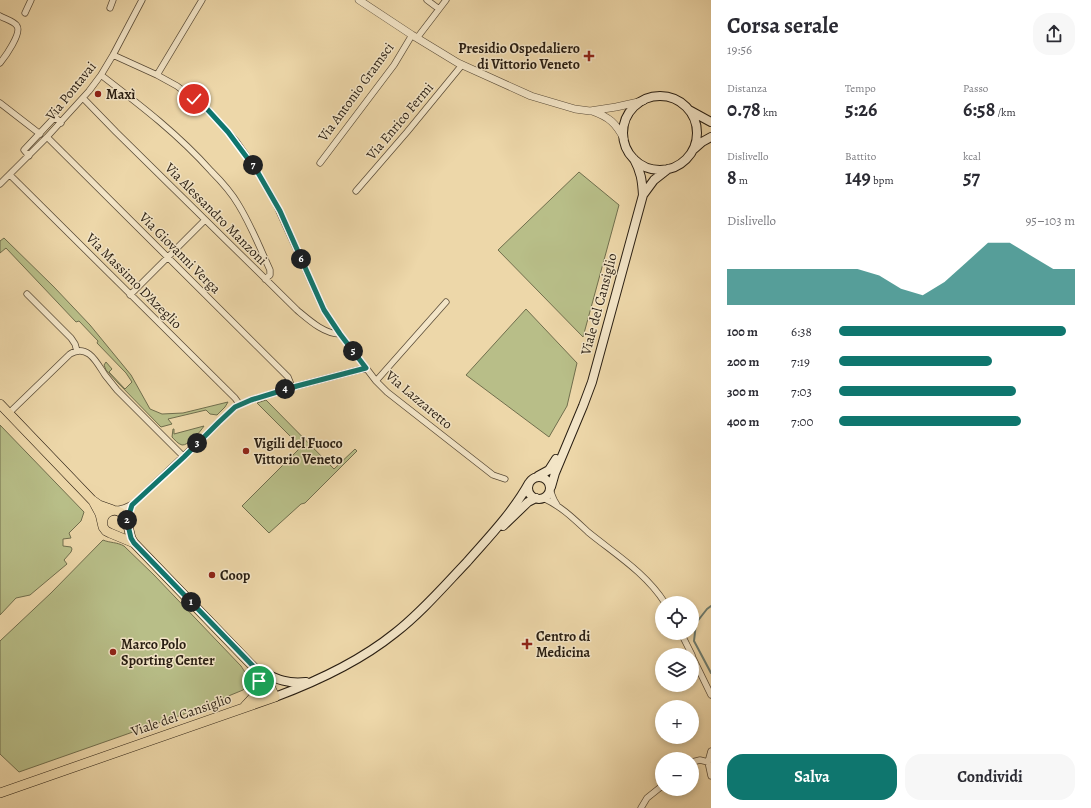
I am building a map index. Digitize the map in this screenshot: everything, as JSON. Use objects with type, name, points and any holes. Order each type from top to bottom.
[{"type":"main road","points":[[693,150],[696,137],[696,124],[687,109],[674,99],[654,97],[635,106],[629,113],[624,126],[624,139],[626,146],[634,159],[641,165],[650,168],[659,170],[669,169],[676,166],[683,162],[702,142],[711,137]]},
{"type":"main road","points":[[687,109],[711,122]]},
{"type":"main road","name":"Viale del Cansiglio","points":[[550,489],[592,382],[643,196],[641,174],[634,159]]},
{"type":"main road","name":"Viale del Cansiglio","points":[[643,196],[654,180],[669,169]]},
{"type":"main road","points":[[0,404],[93,501],[124,515],[134,543],[256,669],[269,684],[275,697]]},
{"type":"main road","name":"Viale del Cansiglio","points":[[538,476],[547,472],[551,467],[578,419]]},
{"type":"main road","points":[[538,476],[542,476],[548,480],[550,489],[549,494],[540,498],[530,494],[529,491],[529,483],[538,476]]},
{"type":"main road","name":"Viale del Cansiglio","points":[[0,793],[275,697],[335,672],[356,661],[395,633],[428,604],[489,538],[519,501],[529,483]]},
{"type":"main road","name":"Viale del Cansiglio","points":[[489,538],[528,502],[540,498]]},
{"type":"main road","points":[[93,501],[100,514],[103,527],[106,531],[134,543]]},
{"type":"main road","points":[[103,527],[104,516],[114,510]]},
{"type":"main road","points":[[114,534],[118,534],[124,530],[127,522]]},
{"type":"main road","points":[[256,669],[286,682],[295,683],[317,680]]},
{"type":"main road","points":[[242,708],[255,696],[258,691],[259,681],[256,669]]},
{"type":"street","points":[[24,13],[31,0]]},
{"type":"street","points":[[110,8],[114,0]]},
{"type":"street","name":"Via Pontavai","points":[[0,184],[61,123],[83,98],[114,55],[142,0]]},
{"type":"street","points":[[157,75],[202,0]]},
{"type":"street","points":[[359,0],[462,65],[532,96],[575,109],[590,110],[616,107],[643,101]]},
{"type":"street","points":[[427,0],[439,9]]},
{"type":"street","name":"Via Antonio Gramsci","points":[[320,164],[414,36],[446,0]]},
{"type":"street","points":[[0,16],[16,24],[18,26],[18,31],[0,63]]},
{"type":"street","name":"Via Lazzaretto","points":[[114,55],[177,86],[207,109],[228,132],[257,171],[275,202],[324,310],[340,334],[376,381],[387,392],[493,474],[505,478]]},
{"type":"street","name":"Via Enrico Fermi","points":[[356,191],[462,65]]},
{"type":"street","points":[[101,74],[162,122],[203,162],[228,190],[244,213],[270,270],[270,275],[265,279]]},
{"type":"street","name":"Via Alessandro Manzoni","points":[[83,98],[265,279],[307,318],[327,331],[340,334]]},
{"type":"street","points":[[0,102],[40,134]]},
{"type":"street","points":[[590,110],[611,120],[624,139]]},
{"type":"street","points":[[29,156],[24,150],[54,117],[61,123]]},
{"type":"street","name":"Via Giovanni Verga","points":[[47,137],[288,377],[292,387]]},
{"type":"street","name":"Via Massimo D'Azeglio","points":[[10,174],[240,405]]},
{"type":"street","points":[[130,295],[205,220]]},
{"type":"street","points":[[27,294],[71,338],[77,351]]},
{"type":"street","points":[[376,381],[446,302]]},
{"type":"street","points":[[8,413],[72,352],[85,352],[92,356],[117,390],[184,457]]},
{"type":"street","points":[[114,510],[132,505],[184,457],[231,410],[251,400],[292,387],[366,368]]},
{"type":"street","points":[[550,489],[558,506]]},
{"type":"street","points":[[540,498],[558,506],[633,567],[661,596]]},
{"type":"street","points":[[127,522],[132,505]]},
{"type":"street","points":[[699,670],[711,695]]},
{"type":"street","points":[[711,751],[708,762],[711,776]]},
{"type":"street","points":[[699,760],[708,762]]},
{"type":"street","points":[[641,808],[647,798],[655,792]]},
{"type":"green space","points":[[579,172],[619,205],[583,337],[498,250]]},
{"type":"green space","points":[[4,238],[90,325],[131,375],[150,409],[162,414],[183,413],[228,402],[225,407],[217,415],[210,414],[206,410],[168,419],[172,424],[161,427],[106,370],[104,365],[106,362],[112,369],[109,372],[125,389],[132,382],[126,373],[97,343],[98,341],[79,321],[76,322],[6,248],[0,253],[0,241]]},
{"type":"green space","points":[[526,309],[577,363],[567,406],[549,437],[466,375]]},
{"type":"green space","points":[[266,400],[334,469],[355,449],[357,451],[305,503],[301,504],[269,533],[242,506],[301,447],[257,403]]},
{"type":"green space","points":[[0,425],[84,512],[81,521],[69,533],[71,538],[63,539],[63,546],[71,547],[72,549],[64,560],[67,564],[30,595],[16,598],[0,615]]},
{"type":"green space","points":[[204,426],[194,438],[185,445],[179,444],[172,437],[173,429],[174,434]]},
{"type":"green space","name":"Marco Polo Sporting Center","points":[[103,540],[124,546],[154,575],[241,666],[248,678],[246,687],[243,690],[187,713],[19,772],[0,754],[0,641],[51,593]]},
{"type":"waterway","points":[[711,606],[696,623],[694,641],[711,673]]},
{"type":"place","name":"Presidio Ospedaliero di Vittorio Veneto","points":[[589,56]]},
{"type":"place","name":"Maxì","points":[[98,94]]},
{"type":"place","name":"Vigili del Fuoco Vittorio Veneto","points":[[246,451]]},
{"type":"place","name":"Coop","points":[[212,575]]},
{"type":"place","name":"Centro di Medicina","points":[[527,644]]},
{"type":"place","name":"Marco Polo Sporting Center","points":[[113,652]]},
{"type":"route","points":[[194,99],[207,109],[236,141],[257,171],[280,211],[324,310],[366,368],[306,383],[245,402],[235,407],[132,505],[127,521],[131,538],[134,543],[256,669],[259,681]]}]
